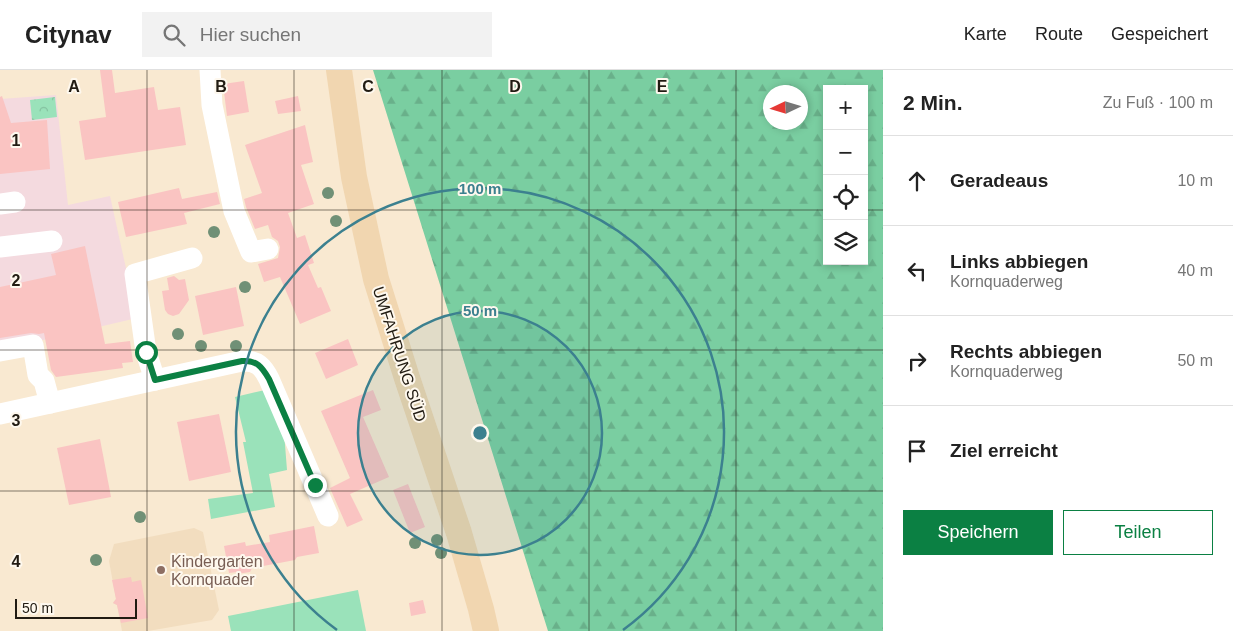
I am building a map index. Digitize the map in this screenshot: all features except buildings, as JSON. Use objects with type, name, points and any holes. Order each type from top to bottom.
[{"type":"main road","name":"UMFAHRUNG SÜD","points":[[340,70],[354,177],[376,279],[406,378],[459,533],[482,609],[486,631]]},
{"type":"street","points":[[210,70],[212,104],[234,211],[251,252],[268,249]]},
{"type":"street","points":[[0,247],[52,241]]},
{"type":"street","points":[[155,380],[146,352],[135,274],[192,258]]},
{"type":"street","points":[[0,351],[33,345],[38,376],[44,381],[50,403]]},
{"type":"street","points":[[0,414],[242,361],[252,361],[260,365],[269,379],[328,516]]},
{"type":"shaded area","points":[[56,95],[68,205],[110,196],[137,318],[0,350],[0,99]]},
{"type":"shaded area","name":"Kindergarten Kornquader","points":[[194,528],[203,532],[219,610],[212,620],[148,631],[122,631],[117,605],[113,603],[116,599],[109,561],[114,544]]},
{"type":"green space","points":[[373,70],[883,70],[883,631],[548,631]]},
{"type":"green space","points":[[55,97],[57,117],[32,120],[30,100]]},
{"type":"green space","points":[[265,390],[284,432],[287,470],[269,474],[275,507],[211,519],[208,499],[253,493],[243,442],[246,442],[235,397]]},
{"type":"green space","points":[[358,590],[366,631],[231,631],[228,616]]},
{"type":"place","name":"Kindergarten Kornquader","points":[[161,570]]},
{"type":"route","points":[[146,352],[155,380],[247,360],[260,365],[269,379],[315,485]]}]
